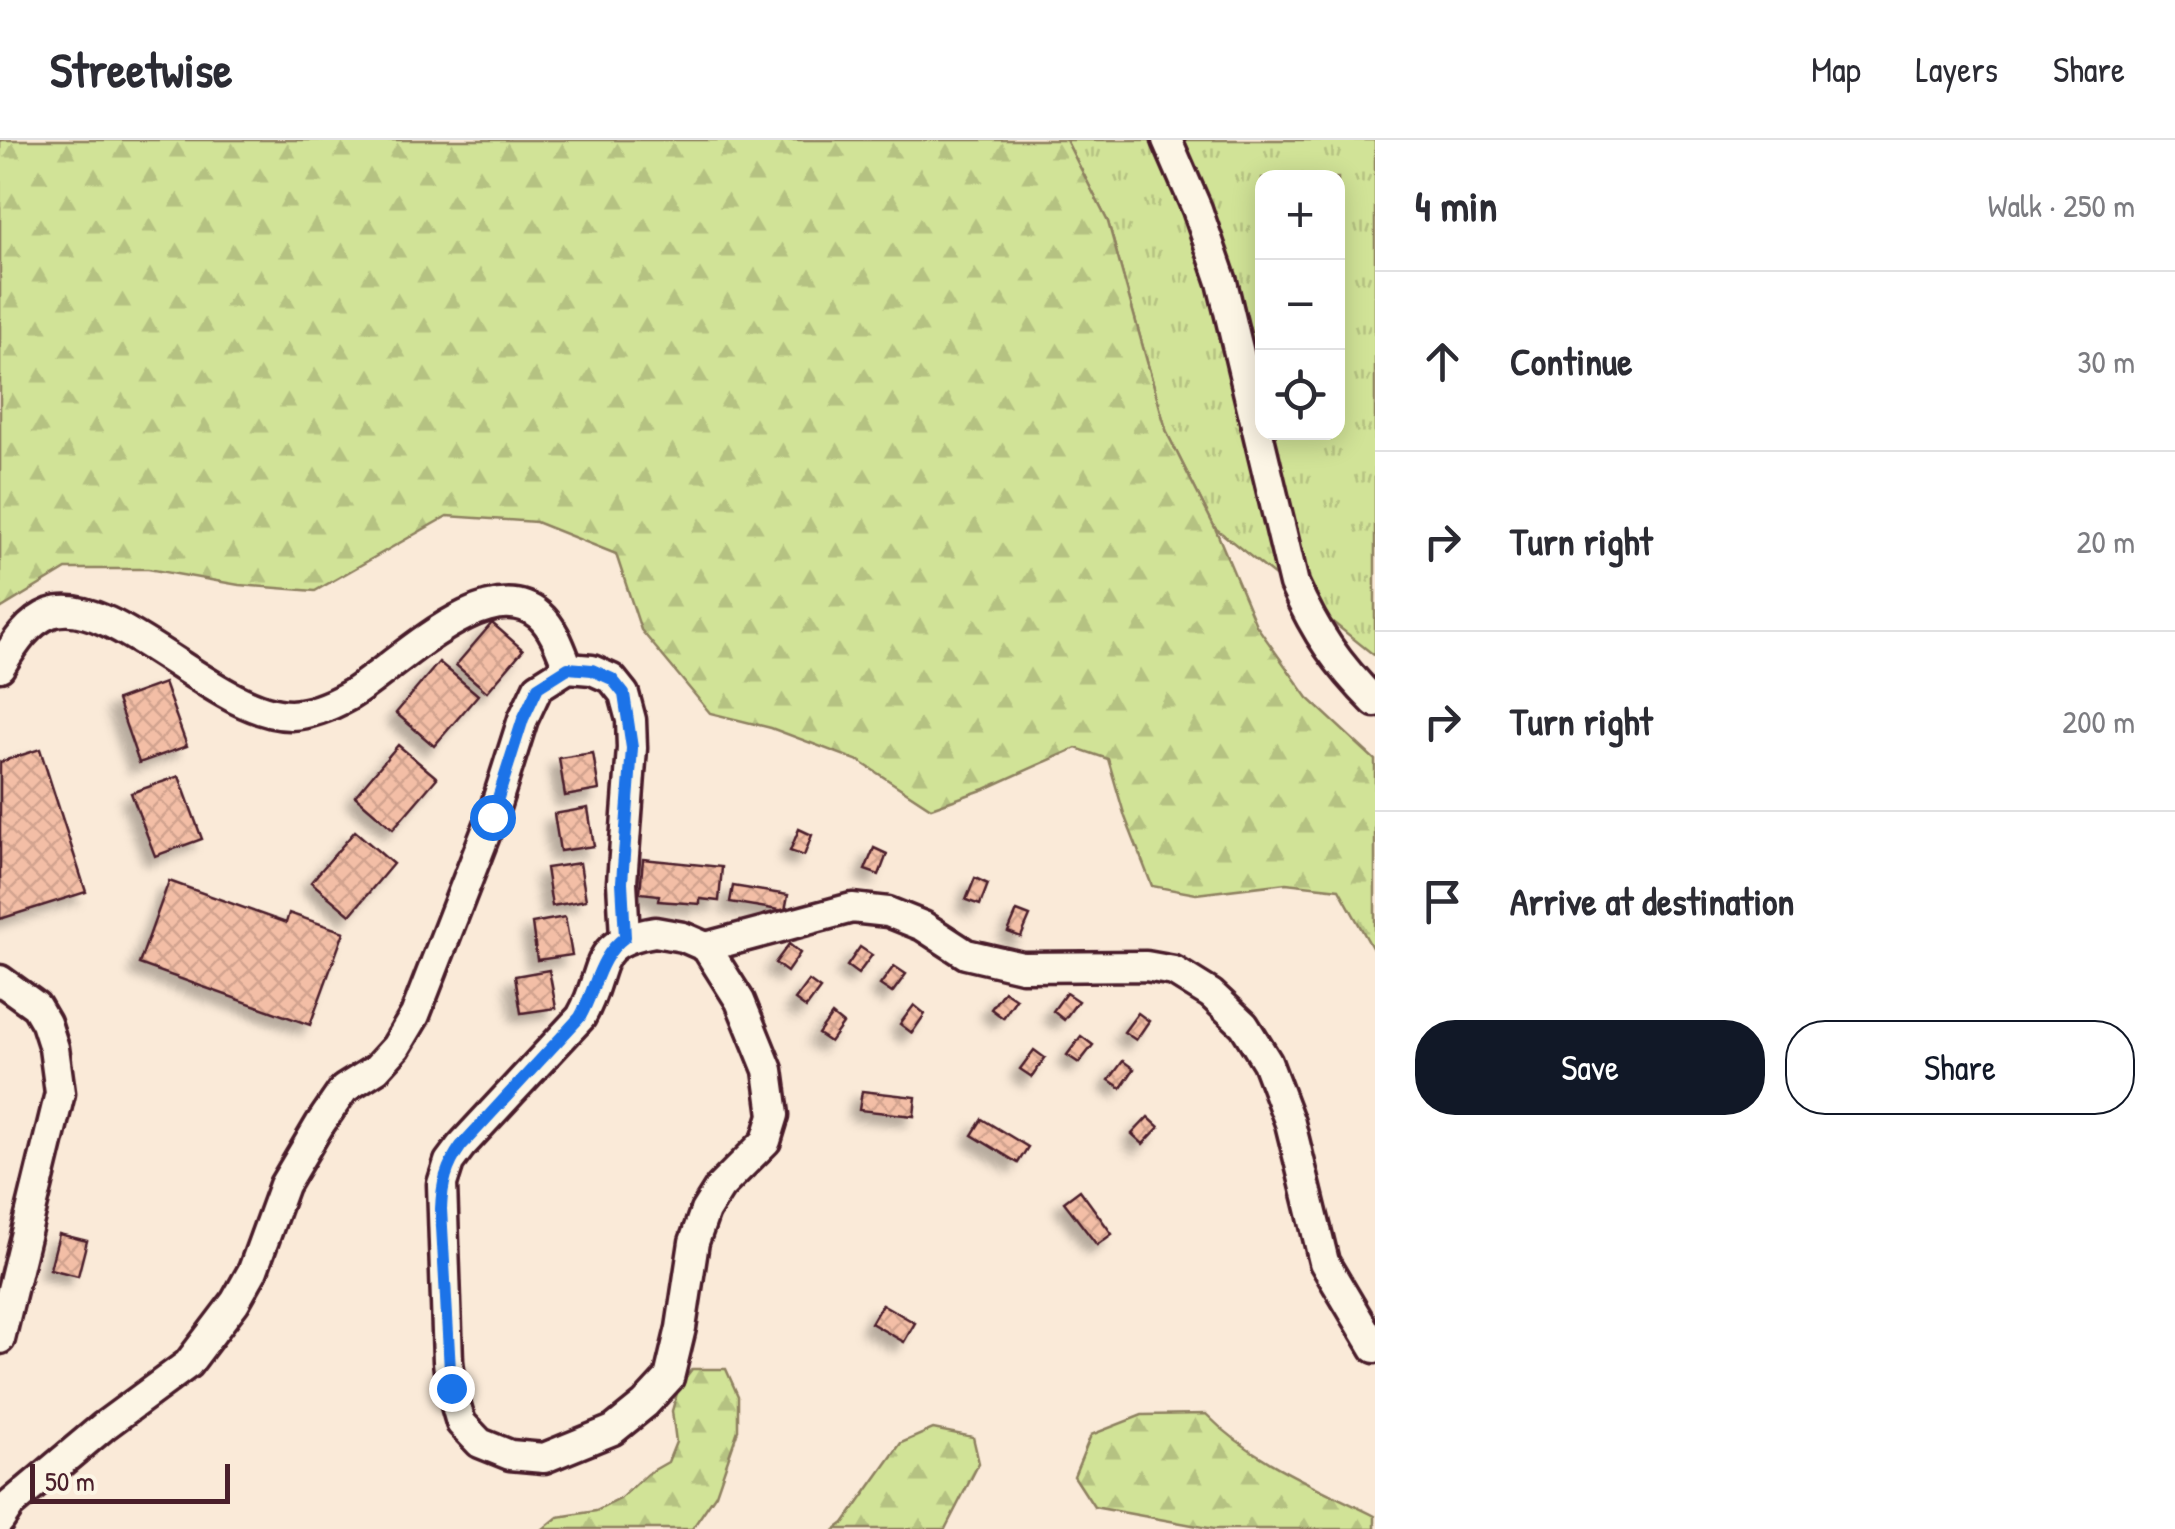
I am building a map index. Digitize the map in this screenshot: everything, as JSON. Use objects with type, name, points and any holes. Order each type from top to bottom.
[{"type":"street","points":[[1166,140],[1197,209],[1222,282],[1294,584],[1314,629],[1340,666],[1375,702]]},
{"type":"street","points":[[0,667],[34,622],[54,612],[74,612],[120,629],[237,699],[264,711],[292,715],[321,709],[350,695],[418,642],[475,611],[502,605],[526,606],[541,616],[556,638],[568,668]]},
{"type":"street","points":[[0,1520],[10,1505],[104,1426],[188,1364],[210,1336],[253,1270],[284,1186],[320,1124],[344,1089],[376,1069],[396,1048],[414,1015],[492,817],[523,719],[538,687],[568,668],[592,670],[612,679],[624,694],[631,720],[622,882],[625,937]]},
{"type":"street","points":[[706,946],[740,1001],[768,1070],[774,1115],[766,1141],[720,1187],[705,1211],[694,1242],[669,1378],[613,1430],[544,1458],[510,1455],[480,1443],[461,1423],[451,1388],[442,1184],[449,1162],[580,1017],[594,994],[609,949],[625,937],[655,932],[706,946],[852,908],[888,912],[923,926],[966,954],[1022,967],[1146,966],[1174,971],[1211,994],[1244,1025],[1268,1062],[1290,1123],[1324,1262],[1375,1348]]},
{"type":"street","points":[[0,980],[36,1006],[46,1022],[60,1093],[0,1339]]},
{"type":"green space","points":[[0,140],[1066,140],[1108,222],[1167,433],[1215,528],[1256,625],[1308,698],[1375,760],[1375,953],[1339,889],[1286,883],[1196,894],[1152,886],[1108,759],[1076,748],[985,789],[931,808],[859,761],[771,728],[710,713],[641,630],[616,554],[536,522],[447,516],[315,591],[239,585],[148,569],[66,569],[0,609]]},
{"type":"green space","points":[[1066,140],[1375,140],[1375,656],[1215,528],[1167,433],[1108,222]]},
{"type":"green space","points":[[692,1369],[726,1369],[738,1396],[738,1430],[716,1494],[692,1529],[543,1529],[558,1517],[596,1511],[620,1499],[647,1474],[668,1462],[676,1442],[672,1411],[679,1386]]},
{"type":"green space","points":[[1206,1414],[1264,1459],[1375,1516],[1375,1529],[1214,1529],[1094,1507],[1074,1476],[1091,1435],[1142,1415]]},
{"type":"green space","points":[[933,1429],[973,1437],[979,1463],[945,1529],[836,1529],[901,1443]]},
{"type":"building","points":[[492,623],[523,650],[487,692],[456,665]]},
{"type":"building","points":[[439,662],[478,695],[434,746],[396,713]]},
{"type":"building","points":[[164,683],[187,746],[139,763],[117,700]]},
{"type":"building","points":[[398,745],[437,778],[393,829],[355,796]]},
{"type":"building","points":[[40,749],[86,892],[0,919],[0,762]]},
{"type":"building","points":[[593,753],[599,790],[565,796],[559,758]]},
{"type":"building","points":[[179,776],[202,839],[155,856],[131,793]]},
{"type":"building","points":[[588,808],[594,846],[560,851],[554,814]]},
{"type":"building","points":[[799,829],[812,835],[804,856],[790,851]]},
{"type":"building","points":[[355,831],[393,864],[350,915],[311,882]]},
{"type":"building","points":[[874,848],[887,854],[879,875],[865,870]]},
{"type":"building","points":[[643,859],[722,867],[719,901],[658,901],[659,895],[640,893]]},
{"type":"building","points":[[580,863],[586,900],[552,906],[546,868]]},
{"type":"building","points":[[975,878],[988,884],[980,905],[966,900]]},
{"type":"building","points":[[169,881],[286,923],[289,913],[344,932],[310,1025],[139,964]]},
{"type":"building","points":[[733,886],[788,895],[785,911],[730,902]]},
{"type":"building","points":[[1017,911],[1030,916],[1021,937],[1008,932]]},
{"type":"building","points":[[565,917],[572,955],[537,960],[532,923]]},
{"type":"building","points":[[789,944],[800,953],[787,972],[775,963]]},
{"type":"building","points":[[860,947],[872,955],[858,974],[847,966]]},
{"type":"building","points":[[894,966],[906,974],[892,993],[880,985]]},
{"type":"building","points":[[549,970],[556,1008],[521,1013],[515,976]]},
{"type":"building","points":[[809,981],[820,989],[806,1008],[795,1000]]},
{"type":"building","points":[[1004,991],[1016,999],[1003,1018],[991,1009]]},
{"type":"building","points":[[1066,993],[1078,1001],[1064,1020],[1053,1011]]},
{"type":"building","points":[[914,1005],[925,1014],[912,1033],[900,1024]]},
{"type":"building","points":[[1138,1013],[1149,1021],[1136,1040],[1124,1032]]},
{"type":"building","points":[[832,1015],[843,1024],[830,1042],[818,1034]]},
{"type":"building","points":[[1081,1036],[1093,1045],[1079,1063],[1067,1055]]},
{"type":"building","points":[[1034,1050],[1045,1058],[1032,1077],[1020,1069]]},
{"type":"building","points":[[1123,1061],[1134,1069],[1121,1088],[1109,1080]]},
{"type":"building","points":[[862,1091],[916,1097],[914,1116],[859,1110]]},
{"type":"building","points":[[1148,1117],[1159,1127],[1143,1144],[1132,1134]]},
{"type":"building","points":[[982,1119],[1028,1147],[1018,1163],[972,1135]]},
{"type":"building","points":[[1080,1190],[1112,1234],[1097,1245],[1064,1202]]},
{"type":"building","points":[[59,1234],[87,1241],[78,1276],[50,1269]]},
{"type":"building","points":[[882,1304],[915,1323],[904,1342],[871,1323]]},
{"type":"route","points":[[451,1388],[441,1209],[442,1184],[449,1162],[580,1017],[594,994],[609,949],[625,937],[622,882],[631,720],[624,694],[612,679],[592,670],[568,668],[538,687],[523,719],[492,817]]}]
